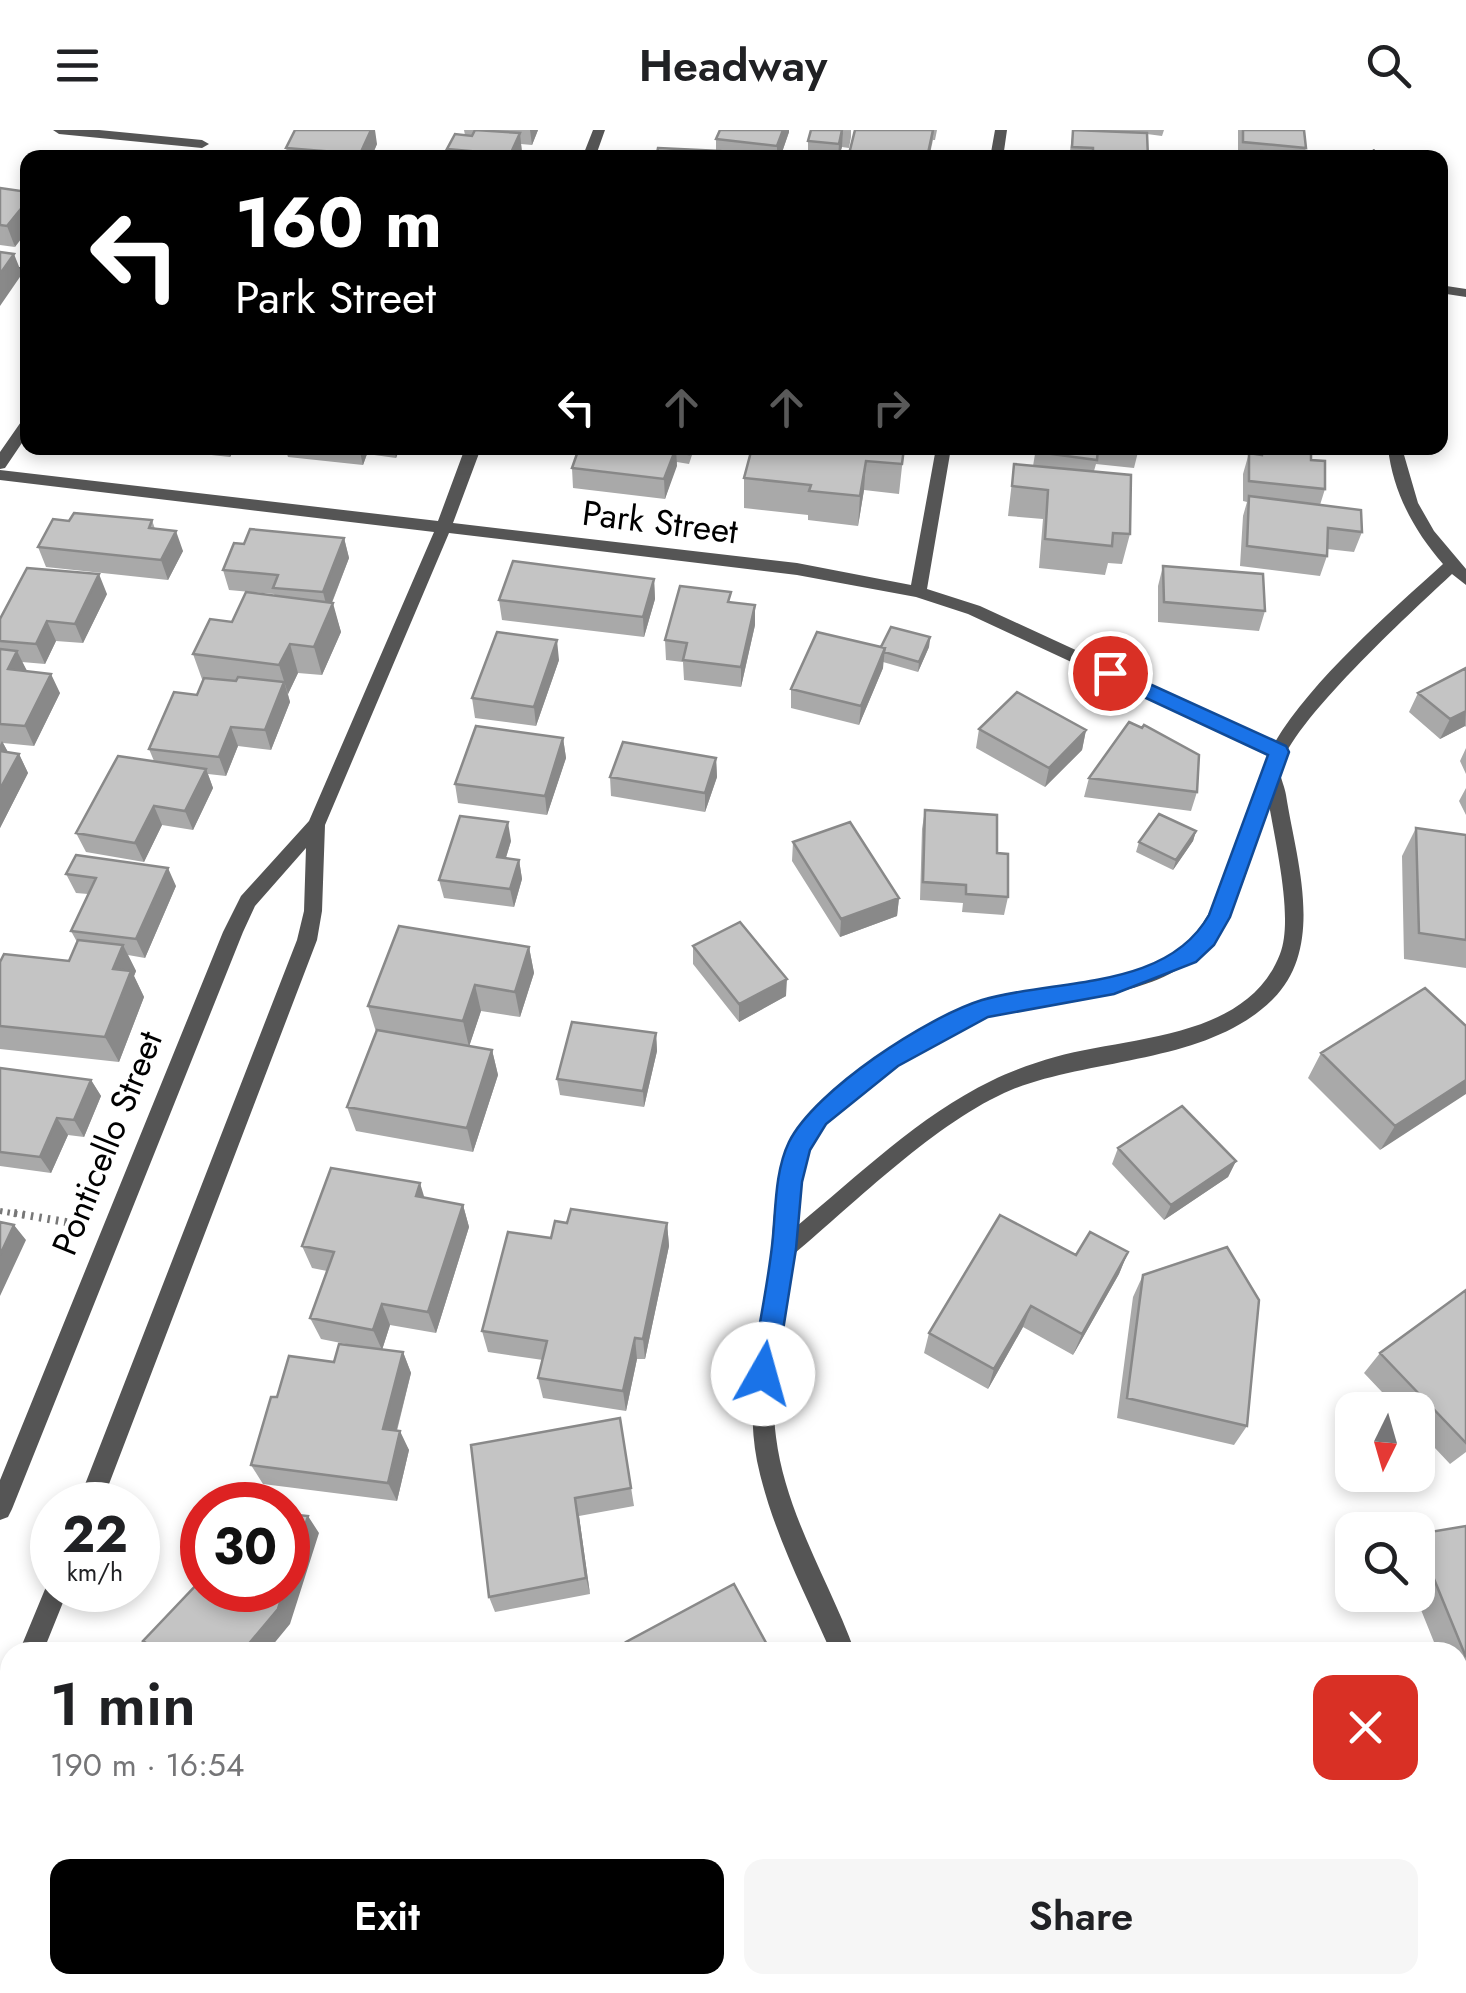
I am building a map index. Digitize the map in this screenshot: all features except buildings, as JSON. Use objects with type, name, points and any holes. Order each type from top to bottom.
[{"type":"street","points":[[59,130],[202,144]]},
{"type":"street","points":[[199,150],[211,130]]},
{"type":"street","points":[[0,464],[20,434]]},
{"type":"street","name":"Ponticello Street","points":[[0,1509],[248,901],[316,825],[444,527],[470,455]]},
{"type":"street","points":[[918,592],[943,455]]},
{"type":"street","points":[[1395,455],[1399,478],[1416,519],[1466,579]]},
{"type":"street","name":"Park Street","points":[[0,475],[797,569],[918,592],[974,610],[1279,752]]},
{"type":"street","points":[[840,1642],[781,1506],[768,1461],[761,1406],[766,1341],[784,1249],[790,1182],[799,1147],[818,1117],[890,1060],[985,1008],[1131,980],[1188,956],[1207,939],[1220,917],[1279,752],[1296,722],[1452,566]]},
{"type":"street","points":[[784,1249],[943,1118],[1000,1086],[1056,1065],[1180,1040],[1231,1019],[1268,992],[1291,953],[1294,906],[1273,776]]},
{"type":"street","name":"Ponticello Street","points":[[97,1482],[307,940],[313,910],[316,825]]},
{"type":"street","points":[[36,1642],[47,1612]]},
{"type":"path","points":[[0,1211],[112,1230]]},
{"type":"route","points":[[763,1374],[784,1249],[790,1182],[799,1147],[818,1117],[890,1060],[958,1020],[985,1008],[1114,985],[1148,974],[1188,956],[1207,939],[1220,917],[1279,752],[1110,673]]}]
